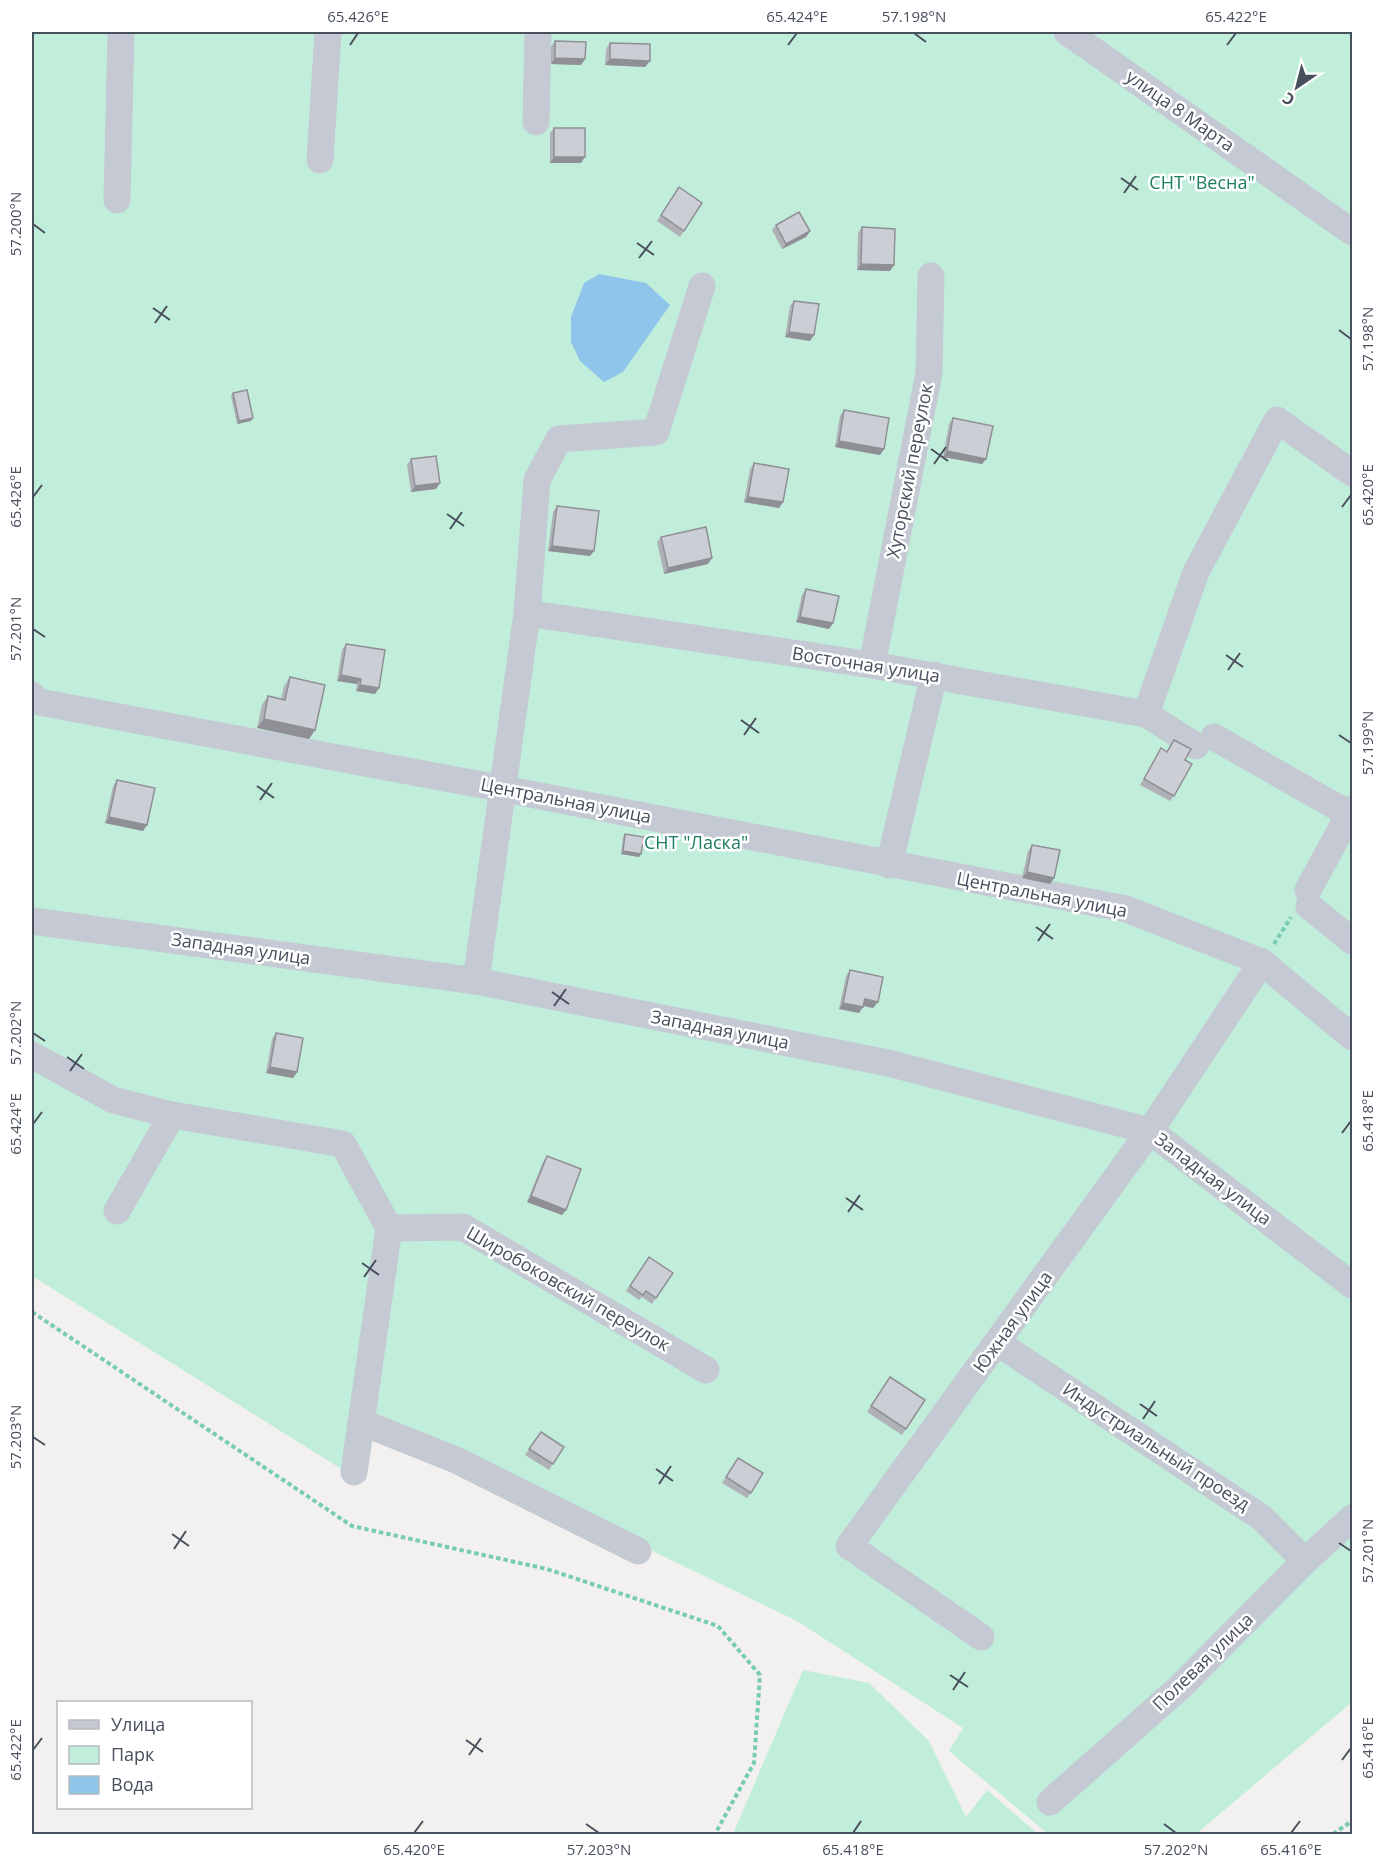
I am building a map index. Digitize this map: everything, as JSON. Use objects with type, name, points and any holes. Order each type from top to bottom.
[{"type":"street","points":[[117,200],[121,32]]},
{"type":"street","points":[[320,160],[328,32]]},
{"type":"street","points":[[536,122],[538,32]]},
{"type":"street","name":"улица 8 Марта","points":[[1067,32],[1353,232]]},
{"type":"street","name":"Хуторский переулок","points":[[872,665],[929,373],[931,276]]},
{"type":"street","points":[[476,981],[527,613],[537,480],[559,439],[656,432],[702,286]]},
{"type":"street","points":[[1146,714],[1196,573],[1277,420],[1353,473]]},
{"type":"street","name":"Восточная улица","points":[[527,613],[934,675],[1146,714],[1351,811]]},
{"type":"street","points":[[889,865],[934,675]]},
{"type":"street","name":"Центральная улица","points":[[32,695],[39,702],[51,705],[504,789],[1126,909],[1262,962],[1353,1037]]},
{"type":"street","points":[[1351,811],[1308,898],[1353,941]]},
{"type":"street","name":"Западная улица","points":[[32,921],[476,981],[888,1063],[1150,1131],[1353,1285]]},
{"type":"street","name":"Южная улица","points":[[981,1637],[849,1546],[1150,1131],[1262,962]]},
{"type":"street","points":[[32,1055],[113,1100],[172,1115],[343,1144],[390,1228],[354,1472]]},
{"type":"street","points":[[117,1211],[172,1115]]},
{"type":"street","name":"Широбоковский переулок","points":[[390,1228],[463,1227],[706,1370]]},
{"type":"street","name":"Индустриальный проезд","points":[[998,1343],[1262,1518],[1305,1561]]},
{"type":"street","points":[[361,1422],[456,1460],[638,1551]]},
{"type":"street","name":"Полевая улица","points":[[1050,1802],[1178,1689],[1305,1561],[1353,1518]]},
{"type":"path","points":[[1262,962],[1308,898]]},
{"type":"path","points":[[32,1312],[352,1526],[547,1569],[718,1626],[760,1675],[754,1763],[715,1834]]},
{"type":"path","points":[[1334,1834],[1353,1821]]},
{"type":"green space","name":"СНТ \"Ласка\"","points":[[32,32],[1352,32],[1352,1702],[1196,1834],[1048,1834],[949,1751],[963,1728],[797,1621],[378,1418],[359,1480],[32,1276]]},
{"type":"green space","points":[[803,1670],[869,1683],[929,1741],[966,1817],[987,1790],[1038,1834],[733,1834]]},
{"type":"water","points":[[599,274],[646,283],[670,305],[623,372],[604,382],[580,361],[571,342],[571,317],[584,283]]},
{"type":"building","points":[[555,41],[586,42],[585,59],[555,58]]},
{"type":"building","points":[[610,43],[650,44],[650,61],[610,59]]},
{"type":"building","points":[[554,128],[585,128],[585,157],[554,157]]},
{"type":"building","points":[[679,187],[702,203],[684,231],[661,215]]},
{"type":"building","points":[[799,212],[810,231],[786,244],[776,225]]},
{"type":"building","points":[[862,227],[895,229],[894,265],[861,264]]},
{"type":"building","points":[[794,301],[819,304],[814,335],[789,332]]},
{"type":"building","points":[[247,390],[253,418],[239,421],[233,393]]},
{"type":"building","points":[[844,410],[889,418],[884,449],[839,441]]},
{"type":"building","points":[[953,418],[993,426],[986,459],[947,451]]},
{"type":"building","points":[[436,456],[440,483],[415,486],[411,459]]},
{"type":"building","points":[[754,463],[789,469],[783,502],[748,497]]},
{"type":"building","points":[[557,506],[599,511],[594,551],[552,546]]},
{"type":"building","points":[[706,527],[712,558],[668,568],[661,537]]},
{"type":"building","points":[[806,589],[839,596],[833,623],[800,617]]},
{"type":"building","points":[[346,644],[385,650],[379,688],[360,685],[361,679],[341,675]]},
{"type":"building","points":[[290,677],[325,685],[315,730],[264,719],[268,696],[285,700]]},
{"type":"building","points":[[1174,740],[1191,749],[1185,760],[1192,764],[1174,796],[1144,779],[1161,748],[1167,752]]},
{"type":"building","points":[[117,780],[155,788],[147,825],[109,817]]},
{"type":"building","points":[[625,834],[644,837],[641,854],[623,851]]},
{"type":"building","points":[[1032,845],[1060,850],[1054,878],[1027,872]]},
{"type":"building","points":[[850,970],[883,977],[878,1002],[865,999],[863,1007],[843,1003]]},
{"type":"building","points":[[276,1033],[303,1038],[297,1072],[270,1067]]},
{"type":"building","points":[[547,1156],[581,1169],[566,1210],[531,1196]]},
{"type":"building","points":[[649,1257],[673,1273],[656,1298],[646,1291],[643,1295],[630,1286]]},
{"type":"building","points":[[890,1377],[925,1400],[906,1429],[871,1406]]},
{"type":"building","points":[[541,1432],[564,1447],[553,1464],[529,1449]]},
{"type":"building","points":[[738,1458],[763,1473],[751,1493],[726,1477]]},
{"type":"park label","name":"СНТ \"Весна\"","points":[[1202,183]]}]
